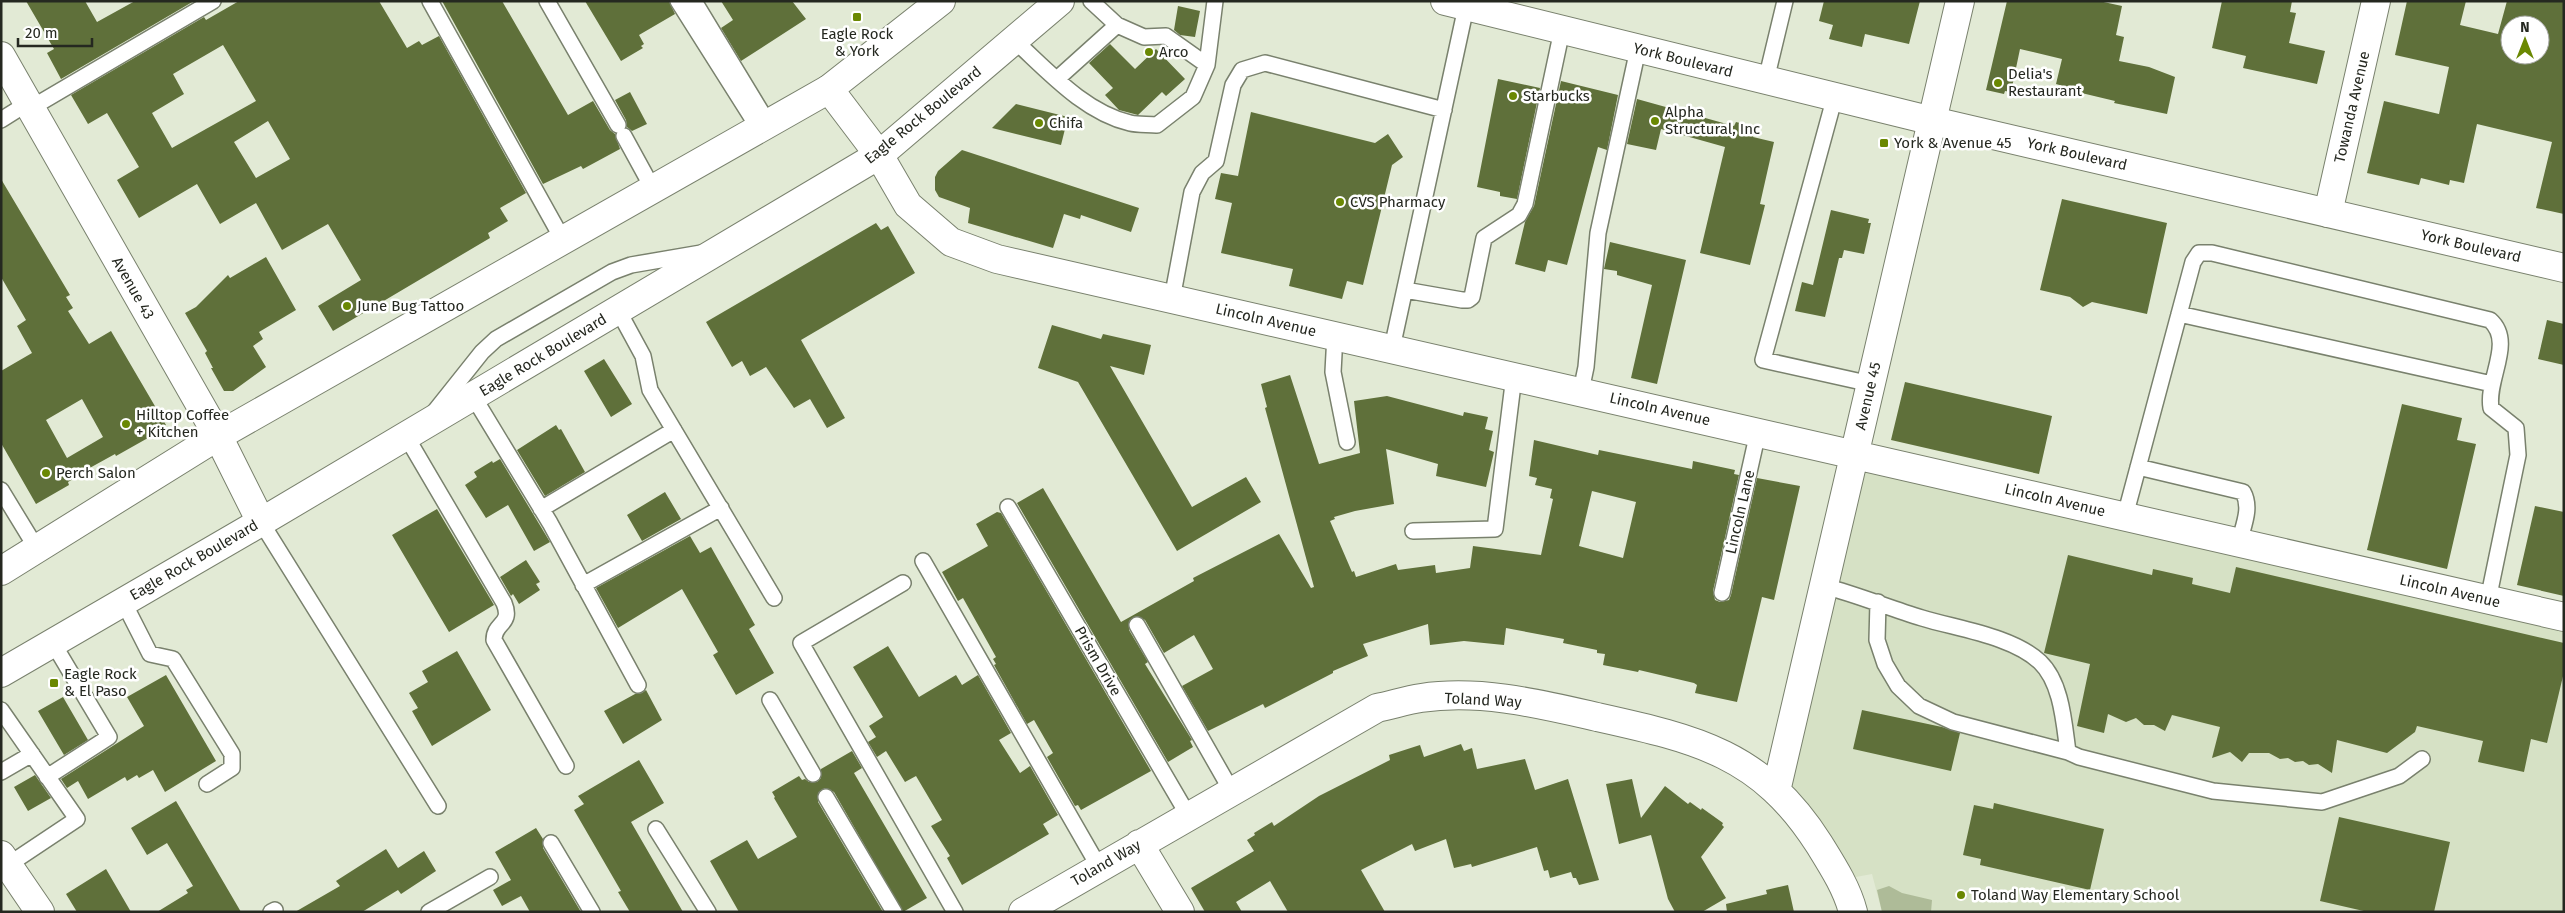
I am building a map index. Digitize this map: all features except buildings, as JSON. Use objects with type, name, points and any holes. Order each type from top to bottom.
[{"type":"street","points":[[1,571],[218,436],[829,89],[941,1]]},
{"type":"street","name":"Eagle Rock Boulevard","points":[[1,673],[261,522],[879,155],[1060,1]]},
{"type":"street","name":"Avenue 45","points":[[1776,791],[1960,1]]},
{"type":"street","name":"Towanda Avenue","points":[[2328,214],[2376,1]]},
{"type":"street","name":"York Boulevard","points":[[1456,4],[1933,120],[2564,268]]},
{"type":"street","name":"Avenue 43","points":[[3,62],[218,436],[261,522]]},
{"type":"street","name":"Lincoln Avenue","points":[[829,89],[879,155],[908,205],[951,242],[997,259],[2564,617]]},
{"type":"street","name":"Toland Way","points":[[1022,912],[1231,790],[1377,708],[1422,698],[1464,695],[1543,704],[1671,733],[1706,745],[1756,774],[1776,791],[1806,825],[1830,862],[1853,912]]},
{"type":"street","points":[[1139,844],[1180,912]]},
{"type":"street","points":[[5,860],[32,909]]},
{"type":"lane","points":[[1,120],[30,106],[213,1]]},
{"type":"lane","points":[[430,1],[563,240]]},
{"type":"lane","points":[[547,1],[653,189]]},
{"type":"lane","points":[[678,1],[763,126]]},
{"type":"lane","points":[[694,1],[763,126]]},
{"type":"lane","points":[[1090,1],[1117,25],[1144,37],[1166,36],[1207,65]]},
{"type":"lane","points":[[1014,40],[1073,94],[1102,111],[1130,123],[1157,125],[1193,97],[1207,65],[1215,1]]},
{"type":"lane","points":[[1766,80],[1785,1]]},
{"type":"lane","points":[[1392,348],[1444,110],[1456,4]]},
{"type":"lane","points":[[1057,79],[1117,25]]},
{"type":"lane","points":[[1405,290],[1468,300],[1472,298],[1484,238],[1520,215],[1524,204],[1562,30]]},
{"type":"lane","points":[[1581,391],[1586,367],[1598,233],[1638,49]]},
{"type":"lane","points":[[1172,299],[1192,192],[1202,173],[1216,161],[1233,85],[1242,70],[1266,64],[1444,110]]},
{"type":"lane","points":[[1835,96],[1763,360],[1871,384]]},
{"type":"lane","points":[[566,766],[494,640],[494,634],[506,620],[507,611],[504,603],[415,431],[482,352],[496,339],[612,272],[631,265],[720,249]]},
{"type":"lane","points":[[2125,516],[2193,262],[2199,253],[2212,253],[2490,320],[2498,326],[2502,340],[2489,397],[2491,408],[2516,428],[2518,455],[2488,600]]},
{"type":"lane","points":[[618,310],[643,356],[650,390],[774,598]]},
{"type":"lane","points":[[2179,314],[2492,384]]},
{"type":"lane","points":[[1335,335],[1333,372],[1347,442]]},
{"type":"lane","points":[[1413,531],[1495,530],[1514,376]]},
{"type":"lane","points":[[473,396],[541,509],[638,685]]},
{"type":"lane","points":[[541,509],[674,430]]},
{"type":"lane","name":"Lincoln Lane","points":[[1722,593],[1758,432]]},
{"type":"lane","points":[[2138,467],[2243,492],[2248,499],[2248,508],[2239,542]]},
{"type":"lane","points":[[1,490],[37,549]]},
{"type":"lane","name":"Prism Drive","points":[[1008,507],[1188,815]]},
{"type":"lane","points":[[583,585],[720,508]]},
{"type":"lane","points":[[261,522],[438,806]]},
{"type":"lane","points":[[923,561],[1099,867]]},
{"type":"lane","points":[[903,583],[801,643],[955,912]]},
{"type":"lane","points":[[1824,586],[1878,602],[1921,618],[1998,639],[2041,662],[2054,686],[2062,711],[2068,752]]},
{"type":"lane","points":[[123,601],[150,654],[173,659],[232,754],[232,768],[207,784]]},
{"type":"lane","points":[[1878,602],[1876,640],[1885,664],[1898,686],[1919,706],[1953,722],[2213,791],[2322,802],[2399,776],[2422,759]]},
{"type":"lane","points":[[1137,625],[1231,790]]},
{"type":"lane","points":[[48,777],[110,737],[52,643]]},
{"type":"lane","points":[[770,700],[813,774]]},
{"type":"lane","points":[[1,710],[77,819],[5,860]]},
{"type":"lane","points":[[1,772],[32,754]]},
{"type":"lane","points":[[826,796],[894,912]]},
{"type":"lane","points":[[656,829],[708,912]]},
{"type":"lane","points":[[551,843],[592,912]]},
{"type":"lane","points":[[429,912],[490,877]]},
{"type":"shaded area","points":[[1860,459],[2564,624],[2564,912],[1882,912],[1872,874],[1845,879],[1786,788]]},
{"type":"shaded area","points":[[1889,886],[1902,893],[1932,900],[1931,912],[1882,912],[1877,890]]},
{"type":"place","name":"Eagle Rock & York","points":[[857,17]]},
{"type":"place","name":"Arco","points":[[1149,52]]},
{"type":"place","name":"Delia's Restaurant","points":[[1998,83]]},
{"type":"place","name":"Starbucks","points":[[1513,96]]},
{"type":"place","name":"Alpha Structural, Inc","points":[[1655,121]]},
{"type":"place","name":"Chifa","points":[[1039,123]]},
{"type":"place","name":"York & Avenue 45","points":[[1884,143]]},
{"type":"place","name":"CVS Pharmacy","points":[[1340,202]]},
{"type":"place","name":"June Bug Tattoo","points":[[347,306]]},
{"type":"place","name":"Hilltop Coffee + Kitchen","points":[[126,424]]},
{"type":"place","name":"Perch Salon","points":[[46,473]]},
{"type":"place","name":"Eagle Rock & El Paso","points":[[54,683]]},
{"type":"place","name":"Toland Way Elementary School","points":[[1961,895]]}]
